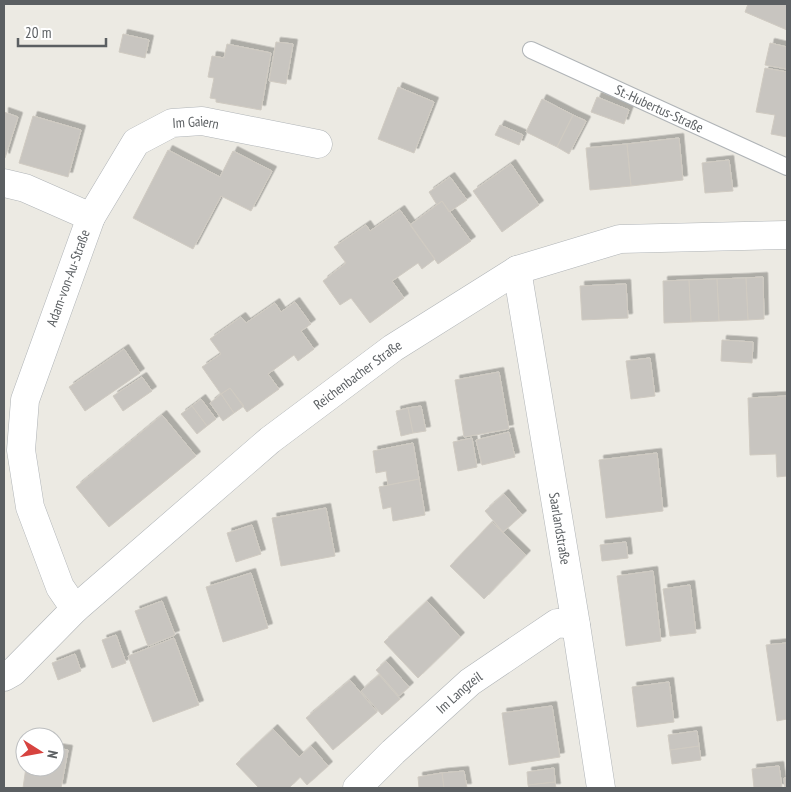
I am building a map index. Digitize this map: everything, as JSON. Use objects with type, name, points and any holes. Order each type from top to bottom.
[{"type":"street","name":"Im Gaiern","points":[[90,217],[136,142],[172,123],[202,121],[318,144]]},
{"type":"street","name":"Adam-von-Au-Straße","points":[[4,183],[25,188],[90,217],[14,398],[30,508],[60,588],[75,609]]},
{"type":"street","name":"Reichenbacher Straße","points":[[4,677],[13,672],[75,609],[270,440],[393,348],[517,270],[620,239],[787,235]]},
{"type":"street","name":"Saarlandstraße","points":[[517,270],[601,788]]},
{"type":"street","name":"Im Langzeil","points":[[357,788],[393,752],[470,682],[558,623],[576,626]]},
{"type":"lane","name":"St.-Hubertus-Straße","points":[[531,50],[787,167]]},
{"type":"building","points":[[748,4],[787,4],[787,30],[745,12]]},
{"type":"building","points":[[123,34],[149,40],[145,58],[119,52]]},
{"type":"building","points":[[276,42],[293,44],[286,84],[269,81]]},
{"type":"building","points":[[770,43],[787,47],[787,69],[765,65]]},
{"type":"building","points":[[227,44],[271,53],[261,110],[216,102],[216,99],[210,98],[214,78],[208,77],[212,56],[224,58]]},
{"type":"building","points":[[765,68],[787,72],[787,137],[771,134],[775,115],[756,112]]},
{"type":"building","points":[[398,87],[434,102],[414,153],[378,139]]},
{"type":"building","points":[[597,97],[629,110],[624,124],[591,112]]},
{"type":"building","points":[[542,99],[573,115],[557,147],[526,132]]},
{"type":"building","points":[[4,112],[18,117],[5,158],[4,157]]},
{"type":"building","points":[[573,115],[586,121],[569,154],[557,147]]},
{"type":"building","points":[[33,116],[81,130],[68,177],[19,163]]},
{"type":"building","points":[[500,125],[523,135],[519,145],[495,135]]},
{"type":"building","points":[[679,138],[683,180],[631,186],[627,144]]},
{"type":"building","points":[[627,144],[631,186],[590,190],[586,148]]},
{"type":"building","points":[[168,150],[220,177],[233,151],[272,171],[251,211],[221,196],[193,249],[133,218]]},
{"type":"building","points":[[729,160],[733,191],[705,193],[702,163]]},
{"type":"building","points":[[511,164],[539,205],[502,232],[473,191]]},
{"type":"building","points":[[450,177],[467,200],[449,212],[442,201],[437,205],[429,192]]},
{"type":"building","points":[[442,201],[471,241],[438,264],[410,225]]},
{"type":"building","points":[[400,210],[435,259],[422,269],[418,263],[392,281],[404,298],[370,323],[351,298],[340,305],[323,281],[346,263],[334,247],[366,225],[370,231]]},
{"type":"building","points":[[763,277],[764,319],[748,320],[746,278]]},
{"type":"building","points":[[746,278],[748,320],[719,321],[717,279]]},
{"type":"building","points":[[717,279],[719,321],[691,322],[689,280]]},
{"type":"building","points":[[689,280],[691,322],[664,323],[663,281]]},
{"type":"building","points":[[626,284],[628,318],[582,320],[580,286]]},
{"type":"building","points":[[295,302],[311,324],[301,331],[314,349],[298,361],[294,355],[268,374],[279,389],[247,412],[230,388],[221,394],[202,367],[221,354],[210,339],[241,317],[246,323],[275,303],[281,312]]},
{"type":"building","points":[[722,340],[753,342],[752,363],[721,361]]},
{"type":"building","points":[[124,349],[140,373],[85,411],[69,387]]},
{"type":"building","points":[[650,358],[655,396],[631,399],[626,361]]},
{"type":"building","points":[[499,372],[509,429],[464,437],[455,380]]},
{"type":"building","points":[[142,377],[152,391],[123,411],[113,396]]},
{"type":"building","points":[[230,388],[244,406],[234,413],[221,394]]},
{"type":"building","points":[[221,394],[234,413],[223,421],[210,403]]},
{"type":"building","points":[[787,396],[787,476],[777,477],[776,454],[750,455],[748,398]]},
{"type":"building","points":[[201,399],[216,419],[207,426],[192,406]]},
{"type":"building","points":[[192,406],[207,426],[197,434],[181,414]]},
{"type":"building","points":[[421,406],[426,431],[413,433],[408,408]]},
{"type":"building","points":[[408,408],[413,433],[401,436],[396,411]]},
{"type":"building","points":[[162,415],[196,456],[109,527],[76,487]]},
{"type":"building","points":[[509,432],[515,457],[482,465],[476,440]]},
{"type":"building","points":[[472,438],[477,467],[458,471],[453,442]]},
{"type":"building","points":[[413,443],[419,479],[388,485],[386,471],[376,473],[373,451]]},
{"type":"building","points":[[657,453],[663,511],[606,518],[599,460]]},
{"type":"building","points":[[419,479],[425,515],[393,521],[391,507],[383,509],[379,487]]},
{"type":"building","points":[[504,494],[522,515],[503,532],[485,511]]},
{"type":"building","points":[[326,508],[335,556],[281,566],[272,518]]},
{"type":"building","points":[[492,522],[526,555],[484,599],[450,566]]},
{"type":"building","points":[[252,525],[261,554],[236,562],[227,533]]},
{"type":"building","points":[[626,542],[628,558],[602,561],[600,545]]},
{"type":"building","points":[[653,571],[661,641],[626,646],[617,576]]},
{"type":"building","points":[[251,573],[268,628],[223,642],[206,587]]},
{"type":"building","points":[[690,585],[696,633],[670,636],[663,589]]},
{"type":"building","points":[[162,601],[175,635],[148,646],[135,611]]},
{"type":"building","points":[[427,601],[460,637],[418,678],[384,642]]},
{"type":"building","points":[[116,635],[126,663],[112,668],[102,640]]},
{"type":"building","points":[[174,638],[199,705],[153,722],[128,656]]},
{"type":"building","points":[[787,643],[787,719],[777,721],[766,645]]},
{"type":"building","points":[[75,654],[81,671],[58,680],[52,663]]},
{"type":"building","points":[[386,661],[409,687],[399,696],[376,670]]},
{"type":"building","points":[[379,675],[400,699],[382,715],[361,691]]},
{"type":"building","points":[[350,680],[377,712],[333,750],[306,718]]},
{"type":"building","points":[[669,682],[674,722],[637,727],[632,687]]},
{"type":"building","points":[[552,706],[560,757],[509,765],[502,713]]},
{"type":"building","points":[[273,729],[299,757],[311,746],[328,766],[307,785],[300,777],[289,788],[259,788],[236,764]]},
{"type":"building","points":[[697,731],[699,746],[670,750],[668,735]]},
{"type":"building","points":[[699,746],[701,760],[672,764],[670,750]]},
{"type":"building","points":[[65,750],[68,750],[65,766]]},
{"type":"building","points":[[779,766],[782,788],[754,788],[752,769]]},
{"type":"building","points":[[554,768],[555,782],[528,785],[527,772]]},
{"type":"building","points":[[464,771],[467,788],[444,788],[442,773]]},
{"type":"building","points":[[442,773],[444,788],[419,788],[418,777]]},
{"type":"building","points":[[25,777],[63,777],[61,788],[23,788]]},
{"type":"building","points":[[784,778],[787,778],[787,788],[785,788]]},
{"type":"building","points":[[555,782],[556,788],[529,788],[528,785]]}]
